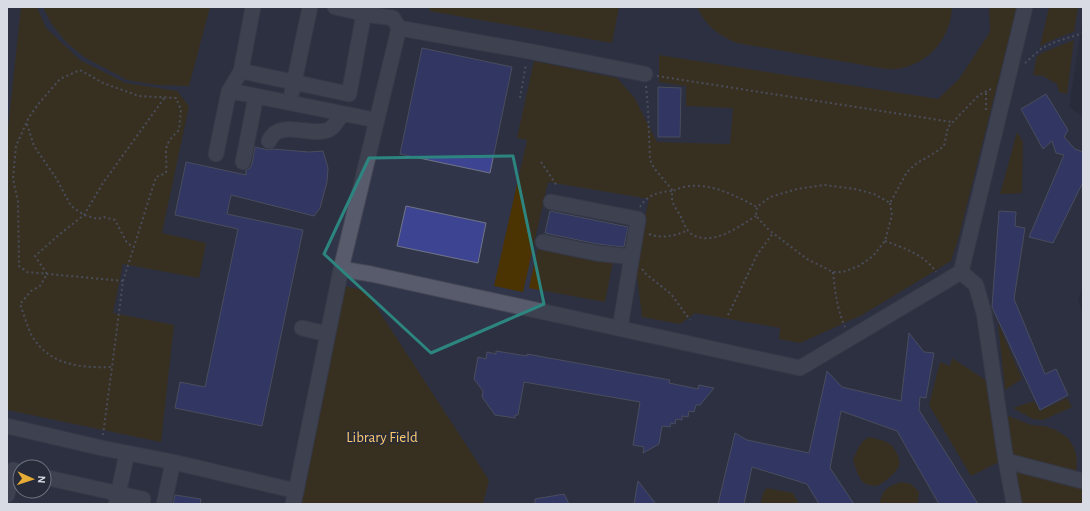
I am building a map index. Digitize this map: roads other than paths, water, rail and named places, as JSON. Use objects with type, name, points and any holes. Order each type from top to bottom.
[{"type":"lane","points":[[216,154],[229,91],[241,71],[253,7]]},
{"type":"lane","points":[[289,103],[295,83],[310,7]]},
{"type":"lane","points":[[7,426],[102,448],[173,462],[295,497],[341,269],[375,120],[399,28],[393,18],[369,12],[335,7]]},
{"type":"lane","points":[[341,269],[800,368],[961,272],[1025,7]]},
{"type":"lane","points":[[241,71],[349,94],[369,12]]},
{"type":"lane","points":[[399,28],[645,74]]},
{"type":"lane","points":[[229,91],[375,120]]},
{"type":"lane","points":[[243,162],[256,96]]},
{"type":"lane","points":[[269,141],[274,134],[287,129],[311,132],[331,128],[342,114]]},
{"type":"lane","points":[[551,202],[638,219],[620,328]]},
{"type":"lane","points":[[543,242],[596,253],[632,257]]},
{"type":"lane","points":[[961,272],[976,285],[984,313],[1006,461],[1014,504]]},
{"type":"lane","points":[[302,328],[327,334]]},
{"type":"lane","points":[[117,499],[127,453]]},
{"type":"lane","points":[[1006,461],[1083,481]]},
{"type":"lane","points":[[164,504],[173,462]]},
{"type":"lane","points":[[7,495],[12,474]]},
{"type":"lane","points":[[52,479],[117,499],[143,499],[142,504]]},
{"type":"lane","points":[[7,503],[12,504]]},
{"type":"park label","name":"Library Field","points":[[382,437]]}]
